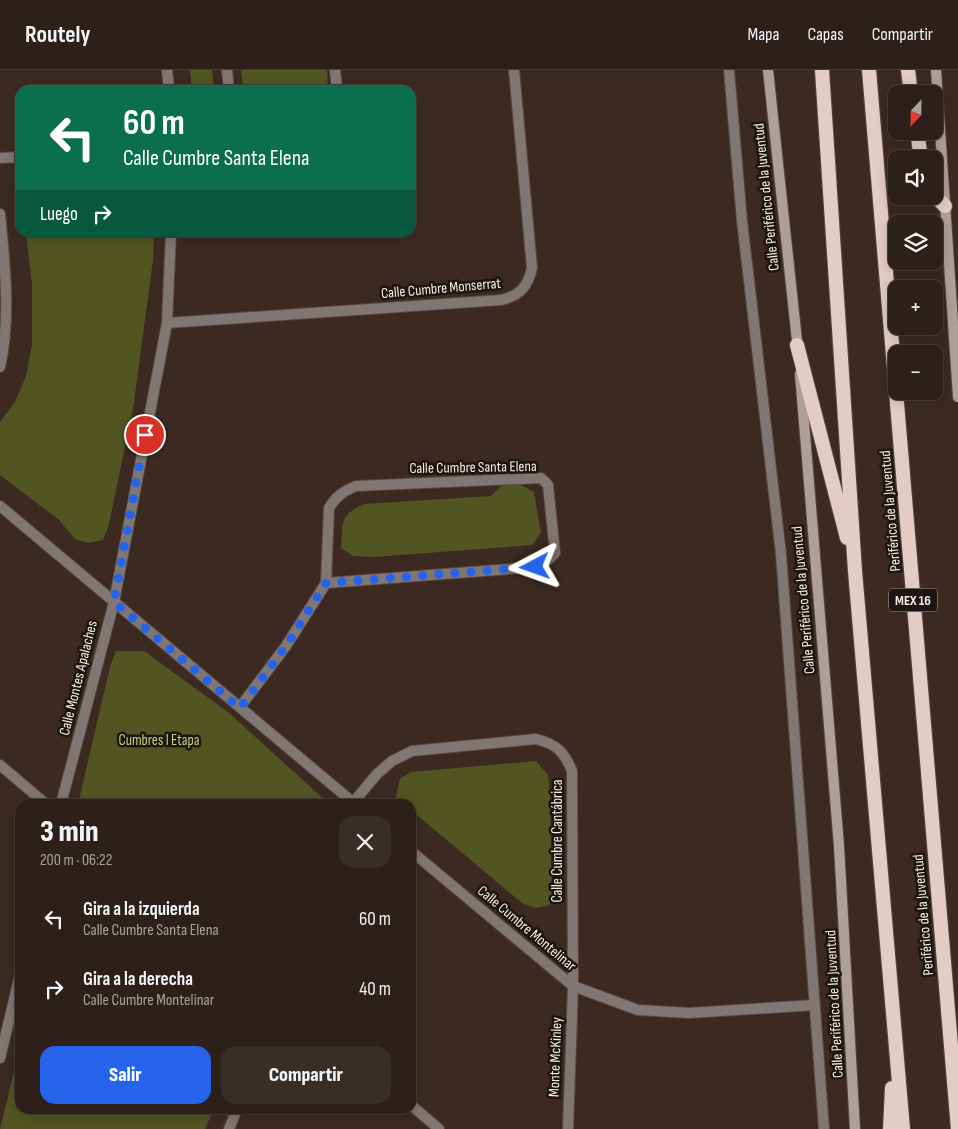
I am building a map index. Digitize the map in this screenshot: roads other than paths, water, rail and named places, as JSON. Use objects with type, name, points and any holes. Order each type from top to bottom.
[{"type":"highway","points":[[822,70],[855,571],[903,1129]]},
{"type":"highway","name":"Periférico de la Juventud","points":[[869,70],[958,1129]]},
{"type":"highway","points":[[908,70],[910,85]]},
{"type":"highway","points":[[797,345],[855,571]]},
{"type":"highway","points":[[890,1129],[895,1030]]},
{"type":"main road","name":"Calle Periférico de la Juventud","points":[[768,70],[797,345],[839,846],[856,1129]]},
{"type":"main road","points":[[936,70],[958,397]]},
{"type":"street","points":[[167,70],[168,85]]},
{"type":"street","points":[[227,70],[228,85]]},
{"type":"street","points":[[335,70],[336,85]]},
{"type":"street","name":"Calle Cumbre Monserrat","points":[[167,323],[501,300],[511,298],[522,291],[530,278],[532,268],[514,70]]},
{"type":"street","points":[[729,70],[742,221],[781,554],[824,1129]]},
{"type":"street","points":[[0,158],[15,157]]},
{"type":"street","points":[[0,214],[5,262],[5,334],[0,367]]},
{"type":"street","name":"Calle Montes Apalaches","points":[[62,799],[114,602],[167,323],[171,237]]},
{"type":"street","name":"Calle Cumbre Santa Elena","points":[[541,478],[548,484],[555,553],[544,564],[535,567],[326,583],[329,508],[334,499],[344,491],[356,486],[541,478]]},
{"type":"street","points":[[0,506],[348,799]]},
{"type":"street","points":[[240,708],[286,646],[326,583]]},
{"type":"street","name":"Calle Cumbre Cantábrica","points":[[356,799],[377,774],[392,761],[412,751],[536,739],[548,742],[559,749],[567,758],[572,771],[573,986]]},
{"type":"street","points":[[0,765],[40,799]]},
{"type":"street","name":"Calle Cumbre Montelinar","points":[[416,855],[573,986],[638,1010],[689,1013],[815,1006]]},
{"type":"street","name":"Monte McKinley","points":[[568,1129],[573,986]]},
{"type":"street","points":[[0,1058],[3,1035],[15,993]]},
{"type":"street","points":[[416,1109],[440,1129]]},
{"type":"street","points":[[229,1129],[235,1114]]},
{"type":"park label","name":"Cumbres I Etapa","points":[[159,740]]}]
